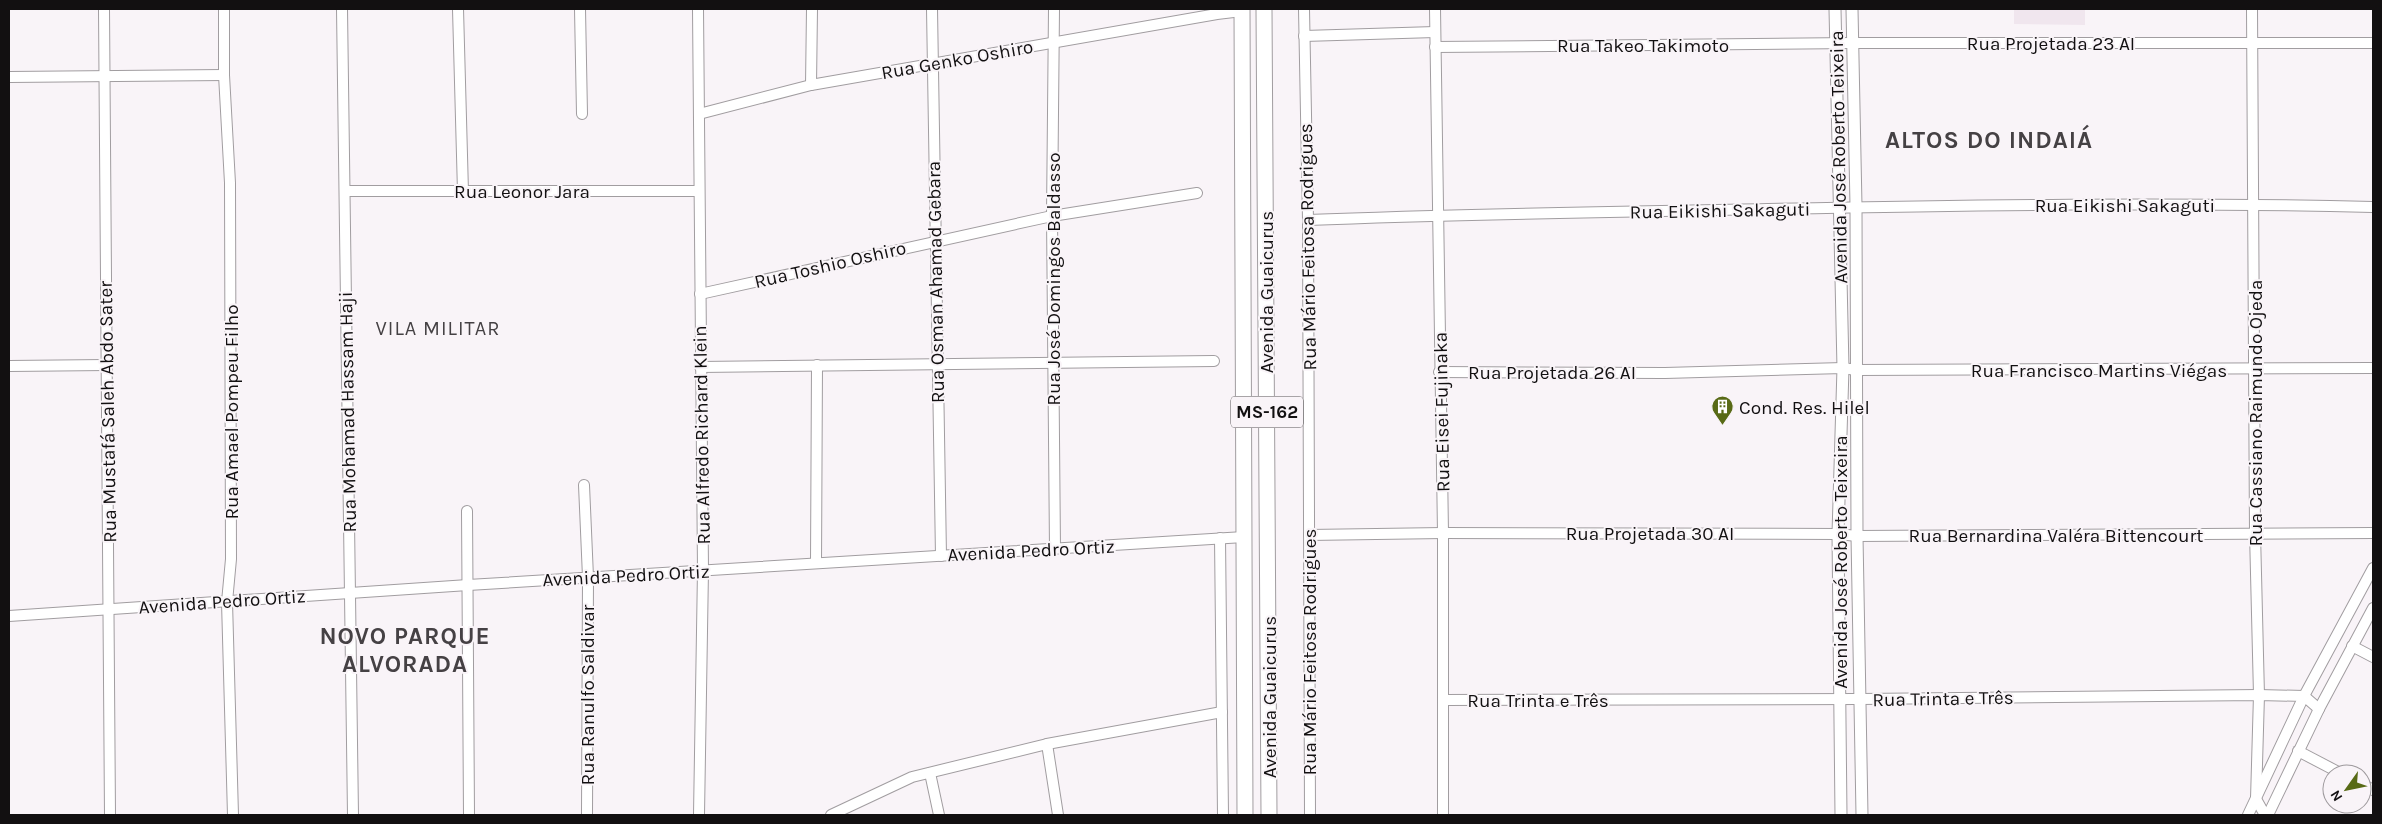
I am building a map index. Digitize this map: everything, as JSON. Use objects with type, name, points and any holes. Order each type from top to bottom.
[{"type":"main road","name":"Avenida Guaicurus","points":[[1264,9],[1268,815]]},
{"type":"main road","name":"Avenida Guaicurus","points":[[1242,10],[1245,815]]},
{"type":"street","name":"Rua Mustafá Saleh Abdo Sater","points":[[104,9],[110,815]]},
{"type":"street","name":"Rua Amael Pompeu Filho","points":[[224,9],[224,75],[230,193],[231,560],[227,602],[233,815]]},
{"type":"street","name":"Rua Mohamad Hassam Haji","points":[[342,9],[345,362],[353,815]]},
{"type":"street","points":[[458,9],[462,192]]},
{"type":"street","points":[[580,9],[582,114]]},
{"type":"street","name":"Rua Alfredo Richard Klein","points":[[698,9],[698,191],[703,570],[699,815]]},
{"type":"street","points":[[811,85],[812,9]]},
{"type":"street","name":"Rua Osman Ahamad Gebara","points":[[932,9],[936,363],[941,556]]},
{"type":"street","name":"Rua José Domingos Baldasso","points":[[1054,9],[1052,361],[1055,549]]},
{"type":"street","name":"Rua Mário Feitosa Rodrigues","points":[[1304,9],[1308,220],[1310,815]]},
{"type":"street","name":"Rua Eisei Fujinaka","points":[[1435,9],[1439,372],[1443,532],[1443,815]]},
{"type":"street","name":"Avenida José Roberto Teixeira","points":[[1835,9],[1843,368],[1838,534],[1841,815]]},
{"type":"street","name":"Avenida José Roberto Teixeira","points":[[1852,9],[1856,206],[1857,536],[1862,815]]},
{"type":"street","name":"Rua Cassiano Raimundo Ojeda","points":[[2252,9],[2255,533],[2259,695],[2256,799]]},
{"type":"street","name":"Rua Genko Oshiro","points":[[699,114],[811,85],[1217,11],[1242,10]]},
{"type":"street","points":[[1304,36],[1435,32]]},
{"type":"street","name":"Rua Takeo Takimoto","points":[[1435,47],[1852,43]]},
{"type":"street","name":"Rua Projetada 23 AI","points":[[1852,43],[2373,43]]},
{"type":"street","points":[[9,77],[224,75]]},
{"type":"street","name":"Rua Leonor Jara","points":[[345,191],[698,191]]},
{"type":"street","name":"Rua Toshio Oshiro","points":[[700,294],[1052,216],[1197,193]]},
{"type":"street","name":"Rua Eikishi Sakaguti","points":[[1308,220],[1437,215],[1856,206],[2253,204],[2373,207]]},
{"type":"street","points":[[700,367],[1052,361],[1214,361]]},
{"type":"street","points":[[9,366],[106,365]]},
{"type":"street","points":[[816,564],[817,365]]},
{"type":"street","name":"Rua Francisco Martins Viégas","points":[[1843,368],[1856,370],[2255,370],[2373,368]]},
{"type":"street","name":"Rua Projetada 26 AI","points":[[1439,372],[1665,373],[1843,368]]},
{"type":"street","name":"Rua Ranulfo Saldivar","points":[[584,485],[588,577],[587,815]]},
{"type":"street","points":[[467,511],[469,815]]},
{"type":"street","name":"Rua Projetada 30 AI","points":[[1309,535],[1443,532],[1838,534],[1857,536]]},
{"type":"street","name":"Rua Bernardina Valéra Bittencourt","points":[[1857,536],[2373,533]]},
{"type":"street","name":"Avenida Pedro Ortiz","points":[[9,616],[468,584],[1244,537]]},
{"type":"street","points":[[1220,538],[1223,815]]},
{"type":"street","points":[[2248,815],[2304,696],[2373,568]]},
{"type":"street","points":[[2256,799],[2267,815],[2319,709],[2373,608]]},
{"type":"street","points":[[2352,646],[2373,657]]},
{"type":"street","points":[[2304,696],[2319,709]]},
{"type":"street","name":"Rua Trinta e Três","points":[[1443,700],[2304,696]]},
{"type":"street","points":[[831,815],[912,777],[1047,744],[1222,712]]},
{"type":"street","points":[[1047,744],[1058,815]]},
{"type":"street","points":[[2298,751],[2323,764]]},
{"type":"street","points":[[930,773],[939,815]]},
{"type":"shaded area","points":[[2014,9],[2085,9],[2085,25],[2014,24]]},
{"type":"place","name":"Cond. Res. Hilel","points":[[1723,426]]},
{"type":"district","name":"ALTOS DO INDAIÁ","points":[[1989,140]]},
{"type":"district","name":"VILA MILITAR","points":[[438,328]]},
{"type":"district","name":"NOVO PARQUE ALVORADA","points":[[405,650]]}]
